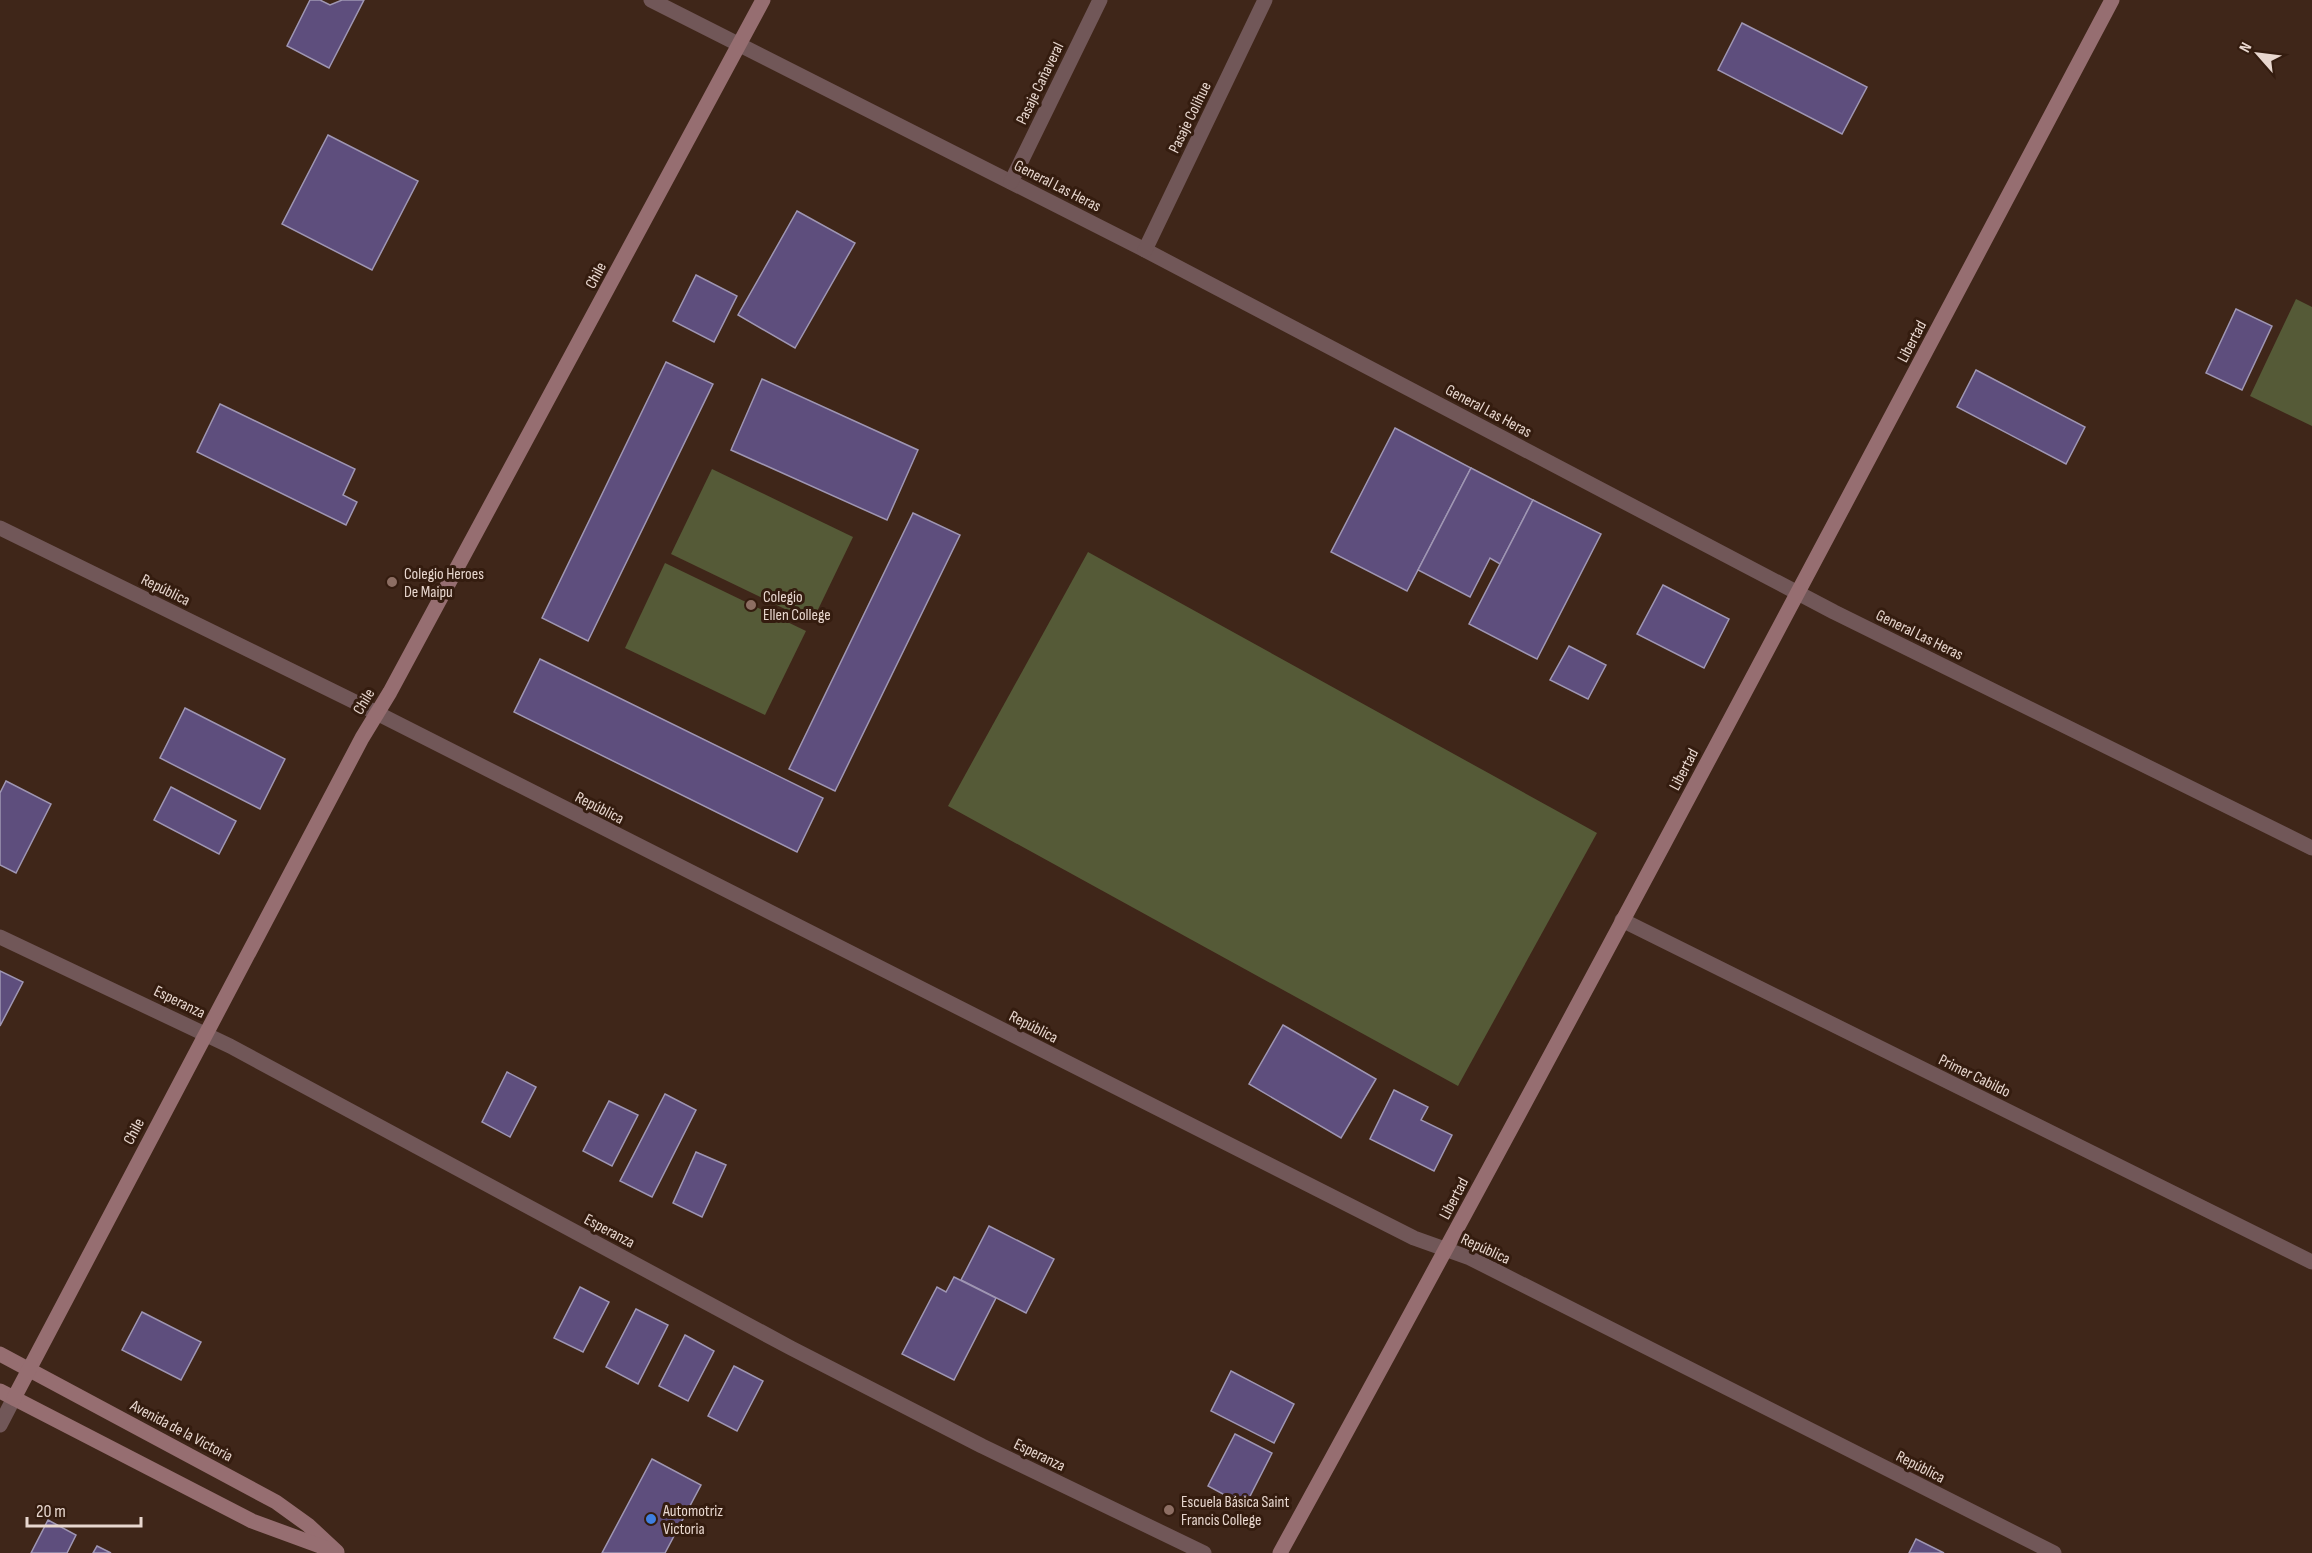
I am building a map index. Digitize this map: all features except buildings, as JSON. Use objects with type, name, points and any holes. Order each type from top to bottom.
[{"type":"street","name":"General Las Heras","points":[[651,0],[1145,250],[1798,593],[2312,848]]},
{"type":"street","name":"Chile","points":[[0,1425],[205,1033],[763,0]]},
{"type":"street","name":"Pasaje Cañaveral","points":[[1011,182],[1100,0]]},
{"type":"street","name":"Pasaje Colihue","points":[[1145,250],[1265,0]]},
{"type":"street","name":"Libertad","points":[[1280,1553],[1446,1250],[1798,593],[2112,0]]},
{"type":"street","name":"República","points":[[0,528],[377,714],[1414,1238],[1470,1258],[2054,1553]]},
{"type":"street","name":"Primer Cabildo","points":[[1622,920],[2312,1262]]},
{"type":"street","name":"Esperanza","points":[[0,937],[205,1033],[791,1348],[982,1446],[1204,1553]]},
{"type":"street","name":"Avenida de la Victoria","points":[[0,1354],[276,1502],[308,1525],[338,1552]]},
{"type":"street","name":"Avenida de la Victoria","points":[[0,1391],[252,1521],[338,1552]]},
{"type":"green space","points":[[2296,299],[2312,307],[2312,426],[2250,396]]},
{"type":"green space","points":[[712,469],[853,537],[812,622],[671,554]]},
{"type":"green space","points":[[1088,552],[1597,833],[1458,1086],[948,806]]},
{"type":"green space","points":[[665,563],[806,631],[765,715],[625,648]]},
{"type":"place","name":"Colegio Heroes De Maipu","points":[[392,582]]},
{"type":"place","name":"Colegio Ellen College","points":[[751,605]]},
{"type":"place","name":"Escuela Básica Saint Francis College","points":[[1169,1510]]},
{"type":"place","name":"Automotriz Victoria","points":[[651,1519]]}]
